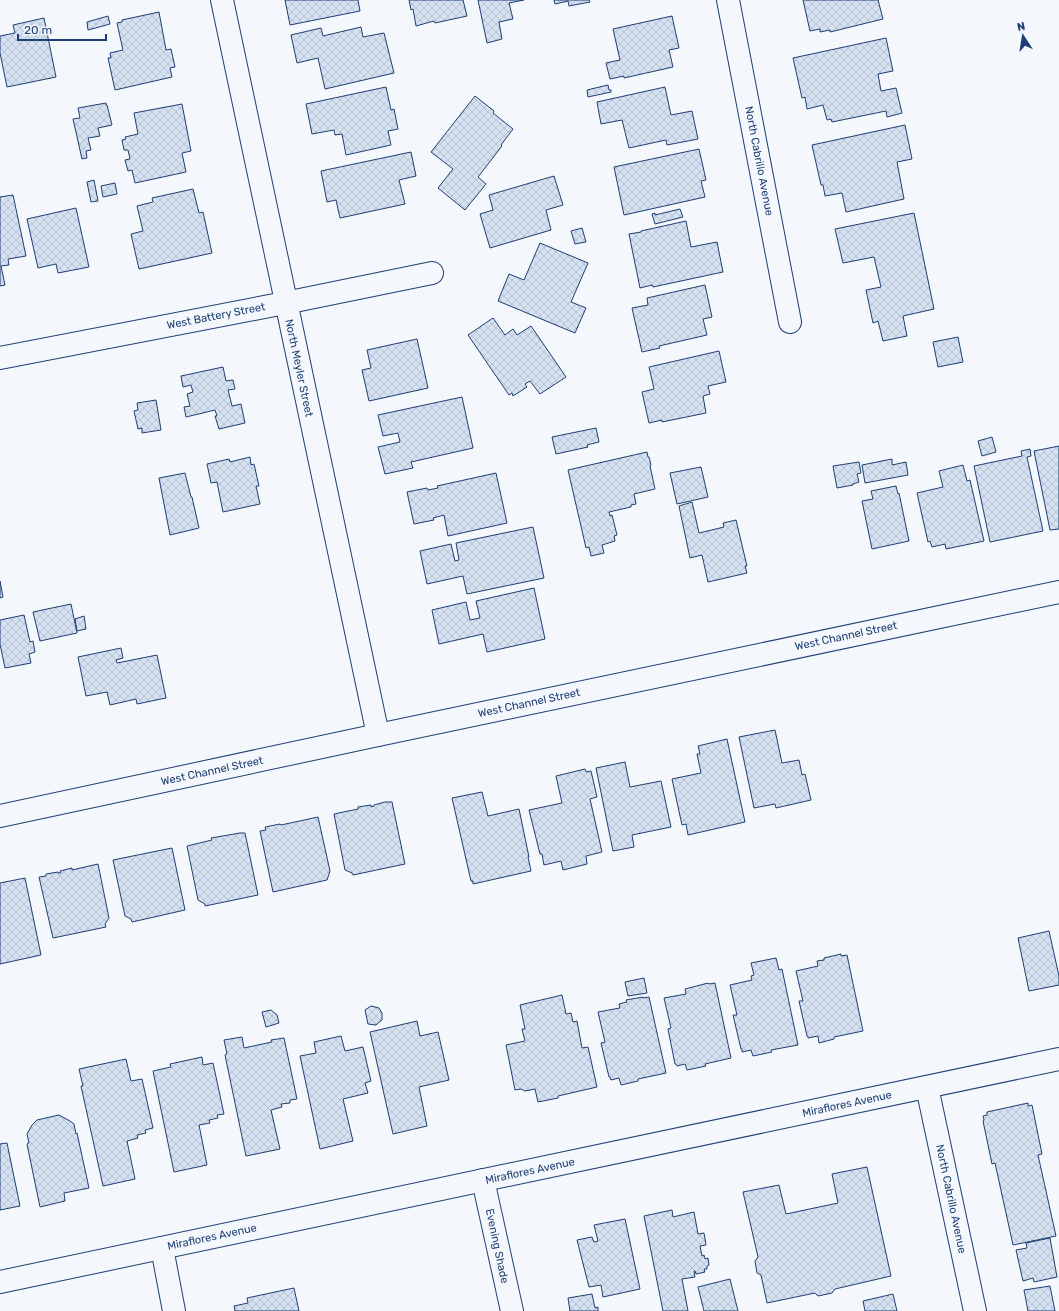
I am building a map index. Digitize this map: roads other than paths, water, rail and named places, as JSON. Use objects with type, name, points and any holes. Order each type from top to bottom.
[{"type":"street","name":"North Meyler Street","points":[[222,0],[378,735]]},
{"type":"street","name":"North Cabrillo Avenue","points":[[728,0],[790,322]]},
{"type":"street","name":"West Battery Street","points":[[0,358],[286,303],[432,273]]},
{"type":"street","name":"West Channel Street","points":[[0,816],[1059,592]]},
{"type":"street","name":"Miraflores Avenue","points":[[0,1282],[1059,1059]]},
{"type":"street","name":"North Cabrillo Avenue","points":[[927,1087],[975,1311]]},
{"type":"street","name":"Evening Shade","points":[[483,1180],[512,1311]]},
{"type":"street","points":[[162,1248],[174,1311]]}]
